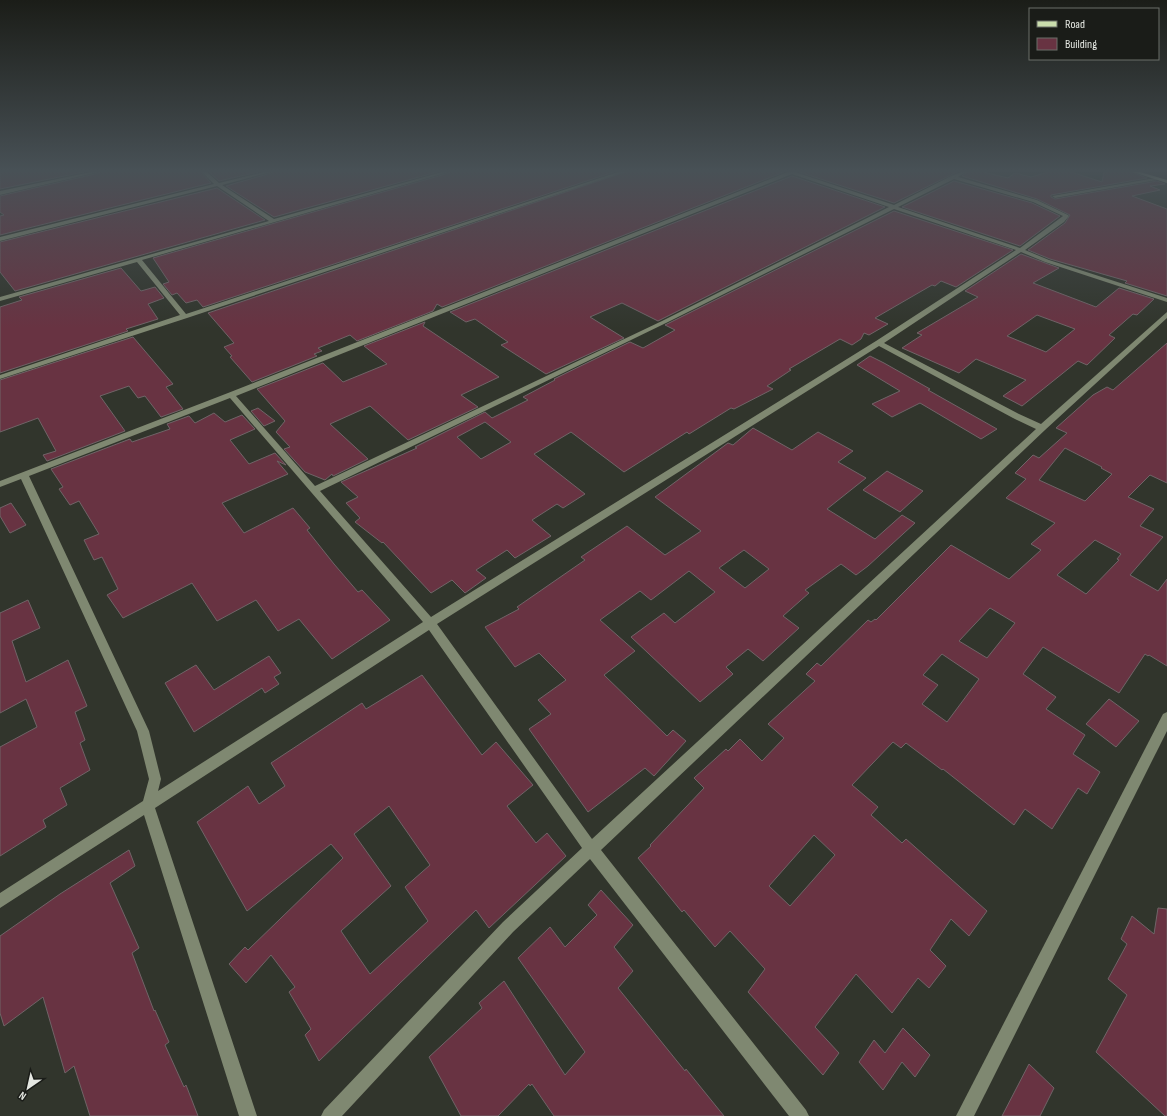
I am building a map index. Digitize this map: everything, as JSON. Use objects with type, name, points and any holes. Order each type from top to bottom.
[{"type":"street","points":[[0,239],[60,224]]},
{"type":"street","points":[[0,299],[267,224]]},
{"type":"street","points":[[0,377],[465,224]]},
{"type":"street","points":[[0,484],[231,396],[661,224]]},
{"type":"street","points":[[314,490],[664,322],[862,224]]},
{"type":"street","points":[[943,224],[1021,250],[1047,261],[1167,300]]},
{"type":"street","points":[[0,901],[430,623],[879,343],[1021,250],[1058,224]]},
{"type":"street","points":[[139,260],[185,317]]},
{"type":"street","points":[[330,1116],[508,927],[1042,428],[1167,314]]},
{"type":"street","points":[[879,343],[1016,416],[1042,428]]},
{"type":"street","points":[[231,396],[430,623],[591,850],[800,1116]]},
{"type":"street","points":[[24,475],[143,731],[155,779],[148,806],[248,1116]]},
{"type":"street","points":[[965,1116],[1167,718]]},
{"type":"building","points":[[0,224],[44,224],[0,235]]},
{"type":"building","points":[[72,224],[251,224],[15,291],[0,272],[0,242]]},
{"type":"building","points":[[271,224],[455,224],[203,307],[197,300],[186,303],[177,293],[172,295],[163,284],[169,282],[153,258]]},
{"type":"building","points":[[471,224],[652,224],[442,307],[437,304],[433,311],[357,341],[350,335],[318,348],[322,351],[314,354],[317,356],[252,382],[230,357],[232,356],[224,347],[234,343],[208,313]]},
{"type":"building","points":[[671,224],[851,224],[658,321],[622,303],[590,317],[624,338],[546,374],[501,345],[508,342],[475,319],[466,322],[450,312]]},
{"type":"building","points":[[868,224],[934,224],[1013,250],[956,287],[941,281],[935,286],[932,285],[875,318],[888,324],[869,335],[864,333],[861,339],[852,345],[840,339],[789,369],[791,370],[767,386],[773,389],[734,409],[731,408],[689,434],[687,432],[624,472],[571,432],[534,454],[585,494],[563,508],[557,504],[532,520],[551,536],[515,558],[507,550],[476,570],[486,578],[465,593],[452,580],[431,593],[383,542],[382,543],[355,522],[360,518],[346,503],[358,497],[341,482],[417,448],[415,447],[485,412],[492,418],[528,400],[523,397],[555,380],[554,379],[630,342],[643,348],[675,330],[665,325]],"holes":[[[485,422],[511,442],[481,459],[457,437]]]},
{"type":"building","points":[[954,224],[1049,224],[1020,246]]},
{"type":"building","points":[[1064,224],[1167,224],[1167,296],[1125,283],[1127,281],[1050,259],[1028,250]]},
{"type":"building","points":[[1021,254],[1059,268],[1033,283],[1096,307],[1119,288],[1154,299],[1137,315],[1133,314],[1109,335],[1115,338],[1087,365],[1078,361],[1022,406],[1003,396],[1026,380],[976,359],[959,373],[902,348],[922,335],[917,333],[978,297],[965,291]],"holes":[[[1037,315],[1075,329],[1046,352],[1007,336]]]},
{"type":"building","points":[[121,268],[141,291],[155,287],[164,298],[148,304],[158,319],[126,329],[128,331],[0,373],[0,307],[22,300],[19,297]]},
{"type":"building","points":[[425,322],[423,326],[499,377],[461,395],[478,407],[408,440],[370,406],[330,424],[368,459],[333,476],[332,474],[325,480],[305,472],[284,449],[290,447],[276,432],[285,421],[257,389],[323,363],[343,382],[387,364],[364,346]]},
{"type":"building","points":[[133,337],[173,384],[166,387],[183,409],[161,417],[145,396],[138,398],[129,386],[100,396],[125,431],[47,461],[43,455],[56,451],[38,418],[0,432],[0,380]]},
{"type":"building","points":[[1167,343],[1167,483],[1150,475],[1128,497],[1154,509],[1140,526],[1163,537],[1130,575],[1158,591],[1167,579],[1167,666],[1145,654],[1119,693],[1043,647],[1023,674],[1056,697],[1046,709],[1085,735],[1073,754],[1100,772],[1087,794],[1078,788],[1052,829],[1025,809],[1014,825],[943,769],[942,770],[906,743],[901,748],[893,742],[852,785],[878,807],[871,815],[902,843],[906,839],[987,911],[969,936],[951,919],[930,950],[946,966],[929,988],[918,978],[892,1013],[856,974],[815,1027],[839,1053],[823,1075],[748,992],[765,969],[730,931],[715,947],[684,910],[682,912],[638,858],[651,846],[650,845],[704,788],[694,778],[726,749],[728,751],[740,739],[762,761],[784,738],[768,724],[815,681],[806,674],[817,663],[821,666],[868,620],[871,622],[875,619],[876,620],[951,545],[1009,579],[1041,550],[1031,544],[1055,523],[1006,498],[1026,479],[1015,473],[1033,455],[1039,458],[1067,433],[1056,428],[1093,395],[1107,387],[1113,390]],"holes":[[[1065,448],[1102,467],[1101,468],[1112,474],[1085,501],[1039,480]],[[1095,540],[1121,554],[1117,559],[1119,560],[1086,594],[1057,575]],[[990,608],[1015,623],[987,658],[959,641]],[[942,654],[979,679],[947,722],[922,704],[938,685],[923,675]],[[814,835],[835,855],[790,906],[769,886]]]},
{"type":"building","points":[[870,356],[930,389],[928,390],[997,429],[981,439],[920,403],[892,417],[872,404],[900,391],[857,365]]},
{"type":"building","points":[[258,408],[275,421],[264,426],[251,411]]},
{"type":"building","points":[[214,413],[225,422],[242,415],[255,429],[230,440],[249,464],[275,453],[286,465],[277,461],[288,474],[222,503],[244,533],[293,508],[310,528],[307,530],[358,592],[362,590],[390,620],[332,659],[299,619],[278,631],[256,600],[217,621],[192,583],[123,618],[107,595],[118,589],[102,557],[94,560],[84,540],[99,534],[79,501],[70,505],[59,489],[63,487],[51,469],[130,439],[132,442],[170,429],[167,424],[189,416],[195,423]]},
{"type":"building","points":[[753,428],[792,450],[818,432],[853,451],[838,462],[866,478],[827,509],[875,539],[902,515],[915,523],[856,575],[841,564],[805,590],[809,593],[783,616],[799,628],[763,661],[748,649],[726,667],[733,674],[700,702],[631,637],[664,613],[675,623],[715,592],[689,571],[651,600],[640,591],[600,620],[635,651],[604,675],[667,736],[673,730],[686,741],[654,776],[645,768],[588,812],[529,729],[551,714],[538,700],[566,680],[539,653],[515,667],[485,627],[519,609],[517,607],[585,560],[581,557],[627,526],[665,555],[701,531],[655,497],[728,443],[733,445]],"holes":[[[744,550],[769,569],[745,588],[719,568]]]},
{"type":"building","points":[[887,471],[923,491],[900,512],[863,490]]},
{"type":"building","points":[[11,503],[26,525],[10,533],[0,516],[0,508]]},
{"type":"building","points":[[28,600],[40,628],[12,641],[26,682],[68,660],[87,706],[75,712],[85,740],[80,743],[90,770],[60,788],[67,805],[43,820],[46,827],[0,856],[0,747],[37,727],[26,699],[0,713],[0,613]]},
{"type":"building","points":[[269,656],[281,673],[274,677],[279,684],[265,693],[262,688],[194,732],[165,683],[196,665],[214,690]]},
{"type":"building","points":[[422,675],[482,755],[496,742],[533,785],[507,806],[536,843],[547,833],[566,856],[489,928],[476,910],[319,1061],[305,1035],[311,1029],[289,992],[295,987],[271,955],[246,983],[229,964],[245,947],[248,950],[343,858],[331,844],[247,911],[197,822],[248,786],[259,804],[285,786],[271,763],[362,703],[366,709]],"holes":[[[389,806],[430,865],[405,887],[428,921],[370,974],[341,931],[391,886],[354,834]]]},
{"type":"building","points":[[1109,699],[1139,721],[1116,747],[1086,724]]},
{"type":"building","points":[[129,850],[135,866],[110,883],[139,948],[132,953],[154,1011],[155,1010],[169,1042],[165,1045],[184,1087],[186,1085],[198,1116],[90,1116],[74,1066],[65,1073],[43,997],[4,1026],[0,1013],[0,936],[60,894]]},
{"type":"building","points":[[601,890],[633,925],[614,947],[633,971],[618,988],[685,1071],[686,1069],[724,1116],[554,1116],[532,1084],[530,1086],[529,1084],[498,1116],[461,1116],[429,1057],[482,1008],[479,1003],[504,981],[565,1075],[585,1052],[518,958],[550,927],[565,947],[597,915],[588,905]]},
{"type":"building","points":[[1158,908],[1167,909],[1167,1116],[1165,1116],[1096,1052],[1127,995],[1108,979],[1127,944],[1121,939],[1132,916],[1154,934]]},
{"type":"building","points":[[903,1028],[930,1055],[915,1077],[902,1062],[883,1090],[859,1062],[874,1040],[885,1053]]},
{"type":"building","points":[[1029,1064],[1054,1088],[1040,1116],[1002,1116]]}]
